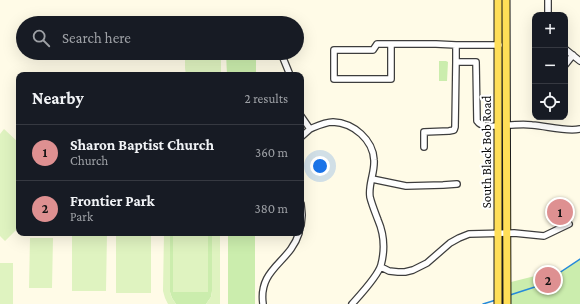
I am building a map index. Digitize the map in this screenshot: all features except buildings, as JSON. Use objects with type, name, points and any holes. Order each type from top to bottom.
[{"type":"main road","name":"South Black Bob Road","points":[[498,0],[498,304]]},
{"type":"main road","name":"South Black Bob Road","points":[[506,0],[507,304]]},
{"type":"street","points":[[548,0],[548,12]]},
{"type":"street","points":[[391,44],[391,79],[334,79],[334,50],[373,50],[377,44],[391,44],[436,44],[498,45]]},
{"type":"street","points":[[424,147],[424,132],[452,131],[455,128],[456,45]]},
{"type":"street","points":[[568,51],[580,61]]},
{"type":"street","points":[[568,61],[573,55]]},
{"type":"street","points":[[284,60],[289,72]]},
{"type":"street","points":[[456,62],[476,62],[476,121],[482,126],[498,126]]},
{"type":"street","points":[[304,120],[310,129]]},
{"type":"street","points":[[304,134],[310,129],[324,124],[334,122],[339,123],[351,127],[359,132],[369,144],[373,153],[374,166],[370,187],[371,202],[382,230],[383,249],[381,267],[368,286],[352,304]]},
{"type":"street","points":[[506,125],[531,125],[559,129],[580,129]]},
{"type":"street","points":[[372,179],[406,186],[457,184]]},
{"type":"street","points":[[381,267],[389,271],[398,272],[413,270],[426,263],[450,243],[469,234],[514,233],[544,236],[569,224]]},
{"type":"street","points":[[263,304],[262,297],[267,276],[288,254],[298,236]]},
{"type":"green space","points":[[185,60],[221,60],[221,72],[186,72]]},
{"type":"green space","points":[[226,60],[256,60],[256,72],[227,72]]},
{"type":"green space","points":[[439,61],[448,62],[447,81],[439,81]]},
{"type":"green space","points":[[4,129],[16,140],[16,230],[5,241],[0,236],[0,134]]},
{"type":"green space","points":[[72,236],[107,236],[106,291],[72,291]]},
{"type":"green space","points":[[116,236],[151,236],[151,293],[116,293]]},
{"type":"green space","points":[[164,236],[170,236],[170,292],[176,304],[168,304],[163,291]]},
{"type":"green space","points":[[170,236],[212,236],[212,291],[211,297],[206,304],[176,304],[170,292]]},
{"type":"green space","points":[[173,236],[208,236],[208,292],[173,292]]},
{"type":"green space","points":[[212,236],[220,236],[220,304],[206,304],[211,297]]},
{"type":"green space","points":[[228,236],[255,236],[255,304],[228,304]]},
{"type":"green space","points":[[30,238],[53,238],[52,288],[29,288]]},
{"type":"green space","points":[[580,259],[580,304],[510,304],[511,282],[535,276],[549,269],[550,279]]},
{"type":"green space","points":[[0,263],[13,263],[13,304],[0,304]]},
{"type":"waterway","points":[[510,295],[541,285],[580,259]]},
{"type":"waterway","points":[[483,304],[496,300]]},
{"type":"place","name":"Sharon Baptist Church","points":[[560,212]]},
{"type":"place","name":"Frontier Park","points":[[548,280]]}]
